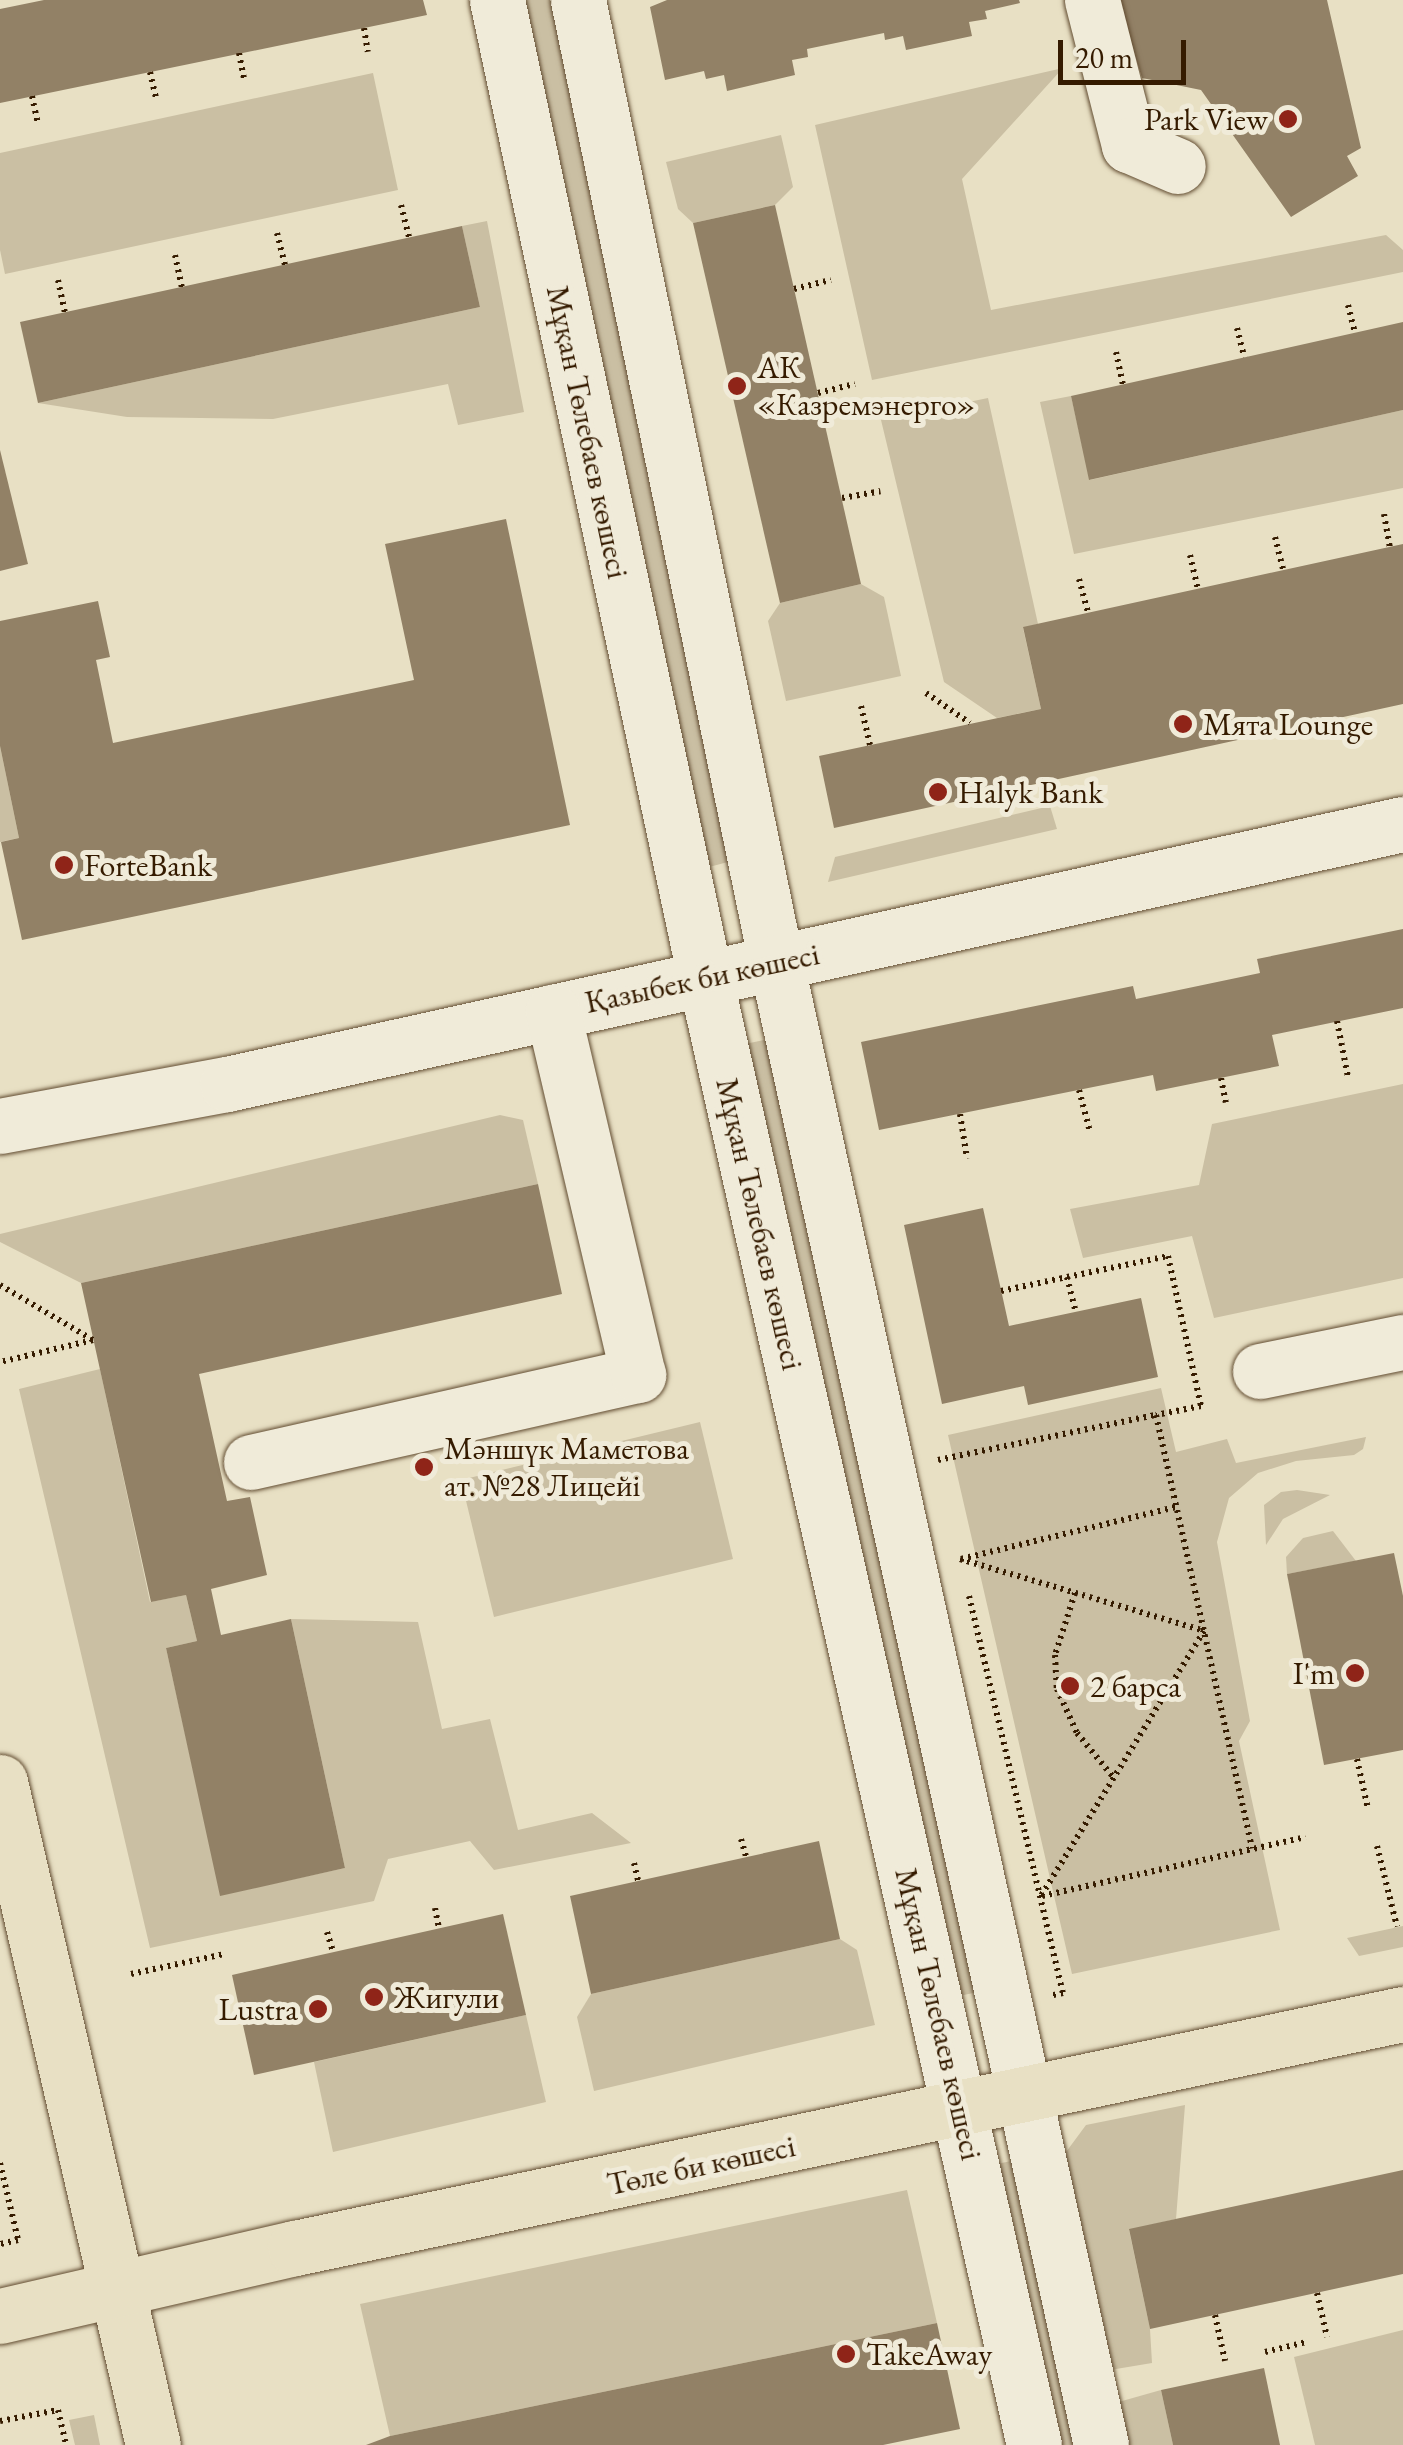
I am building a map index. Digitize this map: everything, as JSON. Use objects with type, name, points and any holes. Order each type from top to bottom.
[{"type":"main road","points":[[0,1782],[154,2445]]},
{"type":"main road","name":"Төле би көшесі","points":[[0,2316],[1403,2014]]},
{"type":"street","name":"Мұқан Төлебаев көшесі","points":[[496,0],[705,978],[1034,2445]]},
{"type":"street","name":"Мұқан Төлебаев көшесі","points":[[578,0],[776,962],[1102,2445]]},
{"type":"street","points":[[1092,0],[1129,145],[1178,166]]},
{"type":"street","name":"Қазыбек би көшесі","points":[[0,1126],[227,1084],[1403,824]]},
{"type":"street","points":[[251,1462],[638,1375],[552,1012]]},
{"type":"street","points":[[1260,1370],[1403,1342]]},
{"type":"path","points":[[364,28],[368,52]]},
{"type":"path","points":[[239,54],[244,79]]},
{"type":"path","points":[[150,72],[156,99]]},
{"type":"path","points":[[32,96],[38,124]]},
{"type":"path","points":[[401,205],[409,237]]},
{"type":"path","points":[[277,233],[285,265]]},
{"type":"path","points":[[176,254],[182,286]]},
{"type":"path","points":[[58,280],[65,312]]},
{"type":"path","points":[[794,288],[831,280]]},
{"type":"path","points":[[1348,305],[1355,333]]},
{"type":"path","points":[[1236,328],[1244,358]]},
{"type":"path","points":[[1116,352],[1122,384]]},
{"type":"path","points":[[818,393],[855,384]]},
{"type":"path","points":[[842,498],[880,490]]},
{"type":"path","points":[[1384,514],[1390,547]]},
{"type":"path","points":[[1275,537],[1282,570]]},
{"type":"path","points":[[1190,555],[1198,589]]},
{"type":"path","points":[[1079,579],[1088,613]]},
{"type":"path","points":[[926,693],[970,724]]},
{"type":"path","points":[[861,706],[870,745]]},
{"type":"path","points":[[1338,1022],[1348,1077]]},
{"type":"path","points":[[1221,1078],[1226,1103]]},
{"type":"path","points":[[1079,1090],[1090,1132]]},
{"type":"path","points":[[960,1114],[967,1158]]},
{"type":"path","points":[[938,1460],[1201,1406],[1168,1256],[1002,1291]]},
{"type":"path","points":[[1068,1277],[1076,1312]]},
{"type":"path","points":[[0,1286],[93,1340],[0,1362]]},
{"type":"path","points":[[1156,1416],[1252,1849]]},
{"type":"path","points":[[934,1441],[942,1476]]},
{"type":"path","points":[[960,1559],[1176,1507]]},
{"type":"path","points":[[956,1543],[1063,1993]]},
{"type":"path","points":[[960,1559],[1204,1632]]},
{"type":"path","points":[[1075,1593],[1055,1655],[1057,1689],[1077,1733],[1114,1778]]},
{"type":"path","points":[[1041,1897],[1204,1632]]},
{"type":"path","points":[[1356,1759],[1368,1809]]},
{"type":"path","points":[[1041,1897],[1305,1837]]},
{"type":"path","points":[[741,1839],[746,1858]]},
{"type":"path","points":[[1376,1846],[1397,1926]]},
{"type":"path","points":[[634,1862],[638,1880]]},
{"type":"path","points":[[435,1908],[439,1929]]},
{"type":"path","points":[[327,1932],[333,1952]]},
{"type":"path","points":[[130,1974],[224,1954]]},
{"type":"path","points":[[0,2163],[18,2240],[0,2244]]},
{"type":"path","points":[[1317,2293],[1327,2337]]},
{"type":"path","points":[[1215,2315],[1225,2361]]},
{"type":"path","points":[[1264,2352],[1306,2342]]},
{"type":"path","points":[[0,2421],[58,2410],[66,2445]]},
{"type":"shaded area","points":[[497,0],[578,0],[754,855],[683,874]]},
{"type":"shaded area","points":[[1063,68],[962,179],[991,310],[1386,235],[1403,250],[1403,272],[872,380],[815,125]]},
{"type":"shaded area","points":[[373,73],[398,190],[5,274],[0,250],[0,153]]},
{"type":"shaded area","points":[[781,135],[793,187],[775,205],[693,223],[678,209],[666,162]]},
{"type":"shaded area","points":[[487,221],[524,412],[458,425],[448,384],[273,419],[127,417],[38,403],[480,307],[462,226]]},
{"type":"shaded area","points":[[1071,396],[1090,480],[1403,410],[1403,488],[1074,554],[1040,402]]},
{"type":"shaded area","points":[[988,398],[1038,624],[1023,628],[1041,709],[997,718],[944,682],[881,420]]},
{"type":"shaded area","points":[[861,584],[884,597],[901,676],[786,701],[768,621],[780,603]]},
{"type":"shaded area","points":[[0,746],[19,838],[0,842]]},
{"type":"shaded area","points":[[1050,806],[1057,829],[828,882],[835,857]]},
{"type":"shaded area","points":[[792,1034],[1001,1987],[936,2001],[721,1049]]},
{"type":"shaded area","points":[[1403,1084],[1403,1278],[1214,1318],[1192,1236],[1083,1258],[1070,1209],[1199,1185],[1212,1124]]},
{"type":"shaded area","points":[[500,1115],[523,1120],[538,1184],[81,1283],[0,1242],[0,1234]]},
{"type":"shaded area","points":[[100,1369],[150,1602],[186,1595],[197,1641],[166,1648],[221,1895],[345,1868],[291,1619],[418,1622],[442,1729],[490,1719],[518,1830],[592,1813],[631,1843],[494,1870],[470,1841],[388,1859],[374,1901],[150,1948],[19,1389]]},
{"type":"shaded area","points":[[1161,1388],[1176,1452],[1227,1439],[1236,1463],[1366,1437],[1363,1449],[1354,1455],[1296,1461],[1258,1473],[1229,1498],[1217,1542],[1250,1721],[1239,1741],[1280,1930],[1072,1974],[948,1435]]},
{"type":"shaded area","points":[[700,1422],[733,1559],[494,1617],[461,1480]]},
{"type":"shaded area","points":[[1281,1492],[1330,1495],[1283,1519],[1266,1545],[1264,1505]]},
{"type":"shaded area","points":[[1333,1531],[1356,1561],[1287,1574],[1286,1557],[1303,1538]]},
{"type":"shaded area","points":[[1403,1926],[1403,1947],[1359,1956],[1347,1938]]},
{"type":"shaded area","points":[[840,1939],[857,1950],[875,2025],[594,2091],[577,2017],[591,1994]]},
{"type":"shaded area","points":[[526,2015],[546,2102],[333,2152],[314,2062]]},
{"type":"shaded area","points":[[1185,2105],[1176,2219],[1129,2230],[1150,2329],[1152,2363],[1086,2374],[1102,2445],[1034,2445],[974,2169],[1038,2155],[1055,2167],[1086,2125]]},
{"type":"shaded area","points":[[907,2190],[937,2323],[390,2436],[360,2304]]},
{"type":"shaded area","points":[[1403,2330],[1403,2445],[1315,2445],[1294,2357]]},
{"type":"shaded area","points":[[1161,2390],[1173,2445],[1117,2445],[1108,2405]]},
{"type":"shaded area","points":[[94,2415],[100,2445],[75,2445],[69,2420]]},
{"type":"building","points":[[44,0],[423,0],[427,15],[0,103],[0,9]]},
{"type":"building","points":[[667,0],[1020,3],[985,11],[987,19],[969,22],[972,36],[906,50],[903,36],[885,40],[884,33],[807,49],[808,57],[792,60],[795,75],[727,91],[724,75],[706,79],[704,71],[665,80],[650,7]]},
{"type":"building","name":"Park View","points":[[1118,0],[1327,0],[1361,148],[1347,156],[1358,176],[1291,217],[1201,90],[1142,78]]},
{"type":"building","points":[[775,205],[861,584],[780,603],[693,223]]},
{"type":"building","points":[[462,226],[480,307],[38,403],[20,322]]},
{"type":"building","points":[[1403,322],[1403,410],[1089,480],[1071,396]]},
{"type":"building","points":[[0,450],[28,564],[0,571]]},
{"type":"building","points":[[506,519],[570,825],[22,940],[1,842],[19,838],[0,746],[0,621],[98,601],[110,657],[96,660],[113,743],[414,680],[385,544]]},
{"type":"building","points":[[1403,544],[1403,704],[834,828],[819,756],[1041,709],[1023,627]]},
{"type":"building","points":[[1403,929],[1403,1008],[1272,1035],[1279,1066],[1156,1091],[1153,1075],[879,1130],[861,1042],[1133,986],[1136,999],[1260,973],[1257,959]]},
{"type":"building","points":[[538,1184],[562,1294],[199,1374],[227,1501],[250,1497],[267,1575],[211,1589],[221,1635],[291,1619],[345,1868],[220,1896],[166,1648],[197,1641],[186,1595],[151,1602],[81,1283]]},
{"type":"building","points":[[983,1208],[1009,1326],[1141,1298],[1158,1377],[1028,1405],[1024,1386],[942,1404],[904,1225]]},
{"type":"building","name":"I'm","points":[[1394,1553],[1403,1596],[1403,1750],[1324,1765],[1287,1574]]},
{"type":"building","points":[[819,1841],[840,1939],[591,1994],[570,1896]]},
{"type":"building","points":[[503,1914],[526,2015],[254,2075],[232,1975]]},
{"type":"building","points":[[1403,2170],[1403,2274],[1150,2329],[1129,2229]]},
{"type":"building","points":[[937,2323],[960,2429],[883,2445],[366,2445],[390,2436]]},
{"type":"building","points":[[1264,2368],[1280,2445],[1173,2445],[1161,2390]]},
{"type":"place","name":"Park View","points":[[1288,119]]},
{"type":"place","name":"АК «Казремэнерго»","points":[[737,386]]},
{"type":"place","name":"Мята Lounge","points":[[1183,724]]},
{"type":"place","name":"Halyk Bank","points":[[938,792]]},
{"type":"place","name":"ForteBank","points":[[64,865]]},
{"type":"place","name":"Мәншүк Маметова ат. №28 Лицейі","points":[[424,1467]]},
{"type":"place","name":"I'm","points":[[1355,1673]]},
{"type":"place","name":"2 барса","points":[[1070,1686]]},
{"type":"place","name":"Жигули","points":[[374,1997]]},
{"type":"place","name":"Lustra","points":[[318,2009]]},
{"type":"place","name":"TakeAway","points":[[846,2354]]}]
